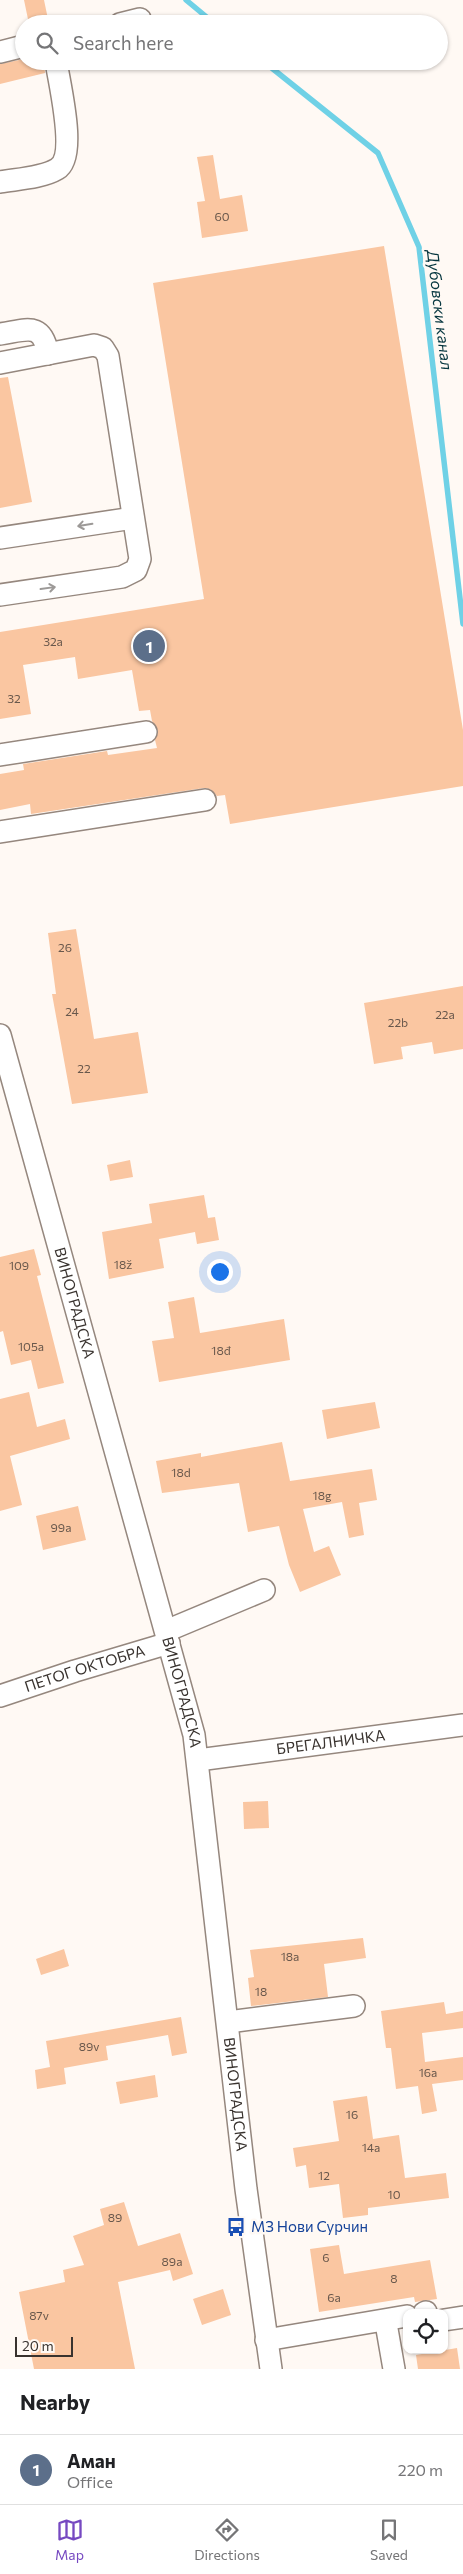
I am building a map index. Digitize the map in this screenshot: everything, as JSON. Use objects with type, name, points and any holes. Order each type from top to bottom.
[{"type":"street","points":[[0,52],[15,48]]},
{"type":"street","points":[[0,182],[50,172],[58,169],[64,162],[67,135],[57,70]]},
{"type":"street","points":[[0,334],[32,330],[40,333],[45,339],[48,354]]},
{"type":"street","points":[[0,363],[94,345],[103,348],[108,356],[140,559],[136,570],[122,577],[0,595]]},
{"type":"street","points":[[0,538],[133,518]]},
{"type":"street","points":[[0,755],[146,732]]},
{"type":"street","points":[[0,832],[205,800]]},
{"type":"street","name":"ВИНОГРАДСКА","points":[[0,1035],[194,1735],[198,1760],[195,1800],[228,2022],[268,2353]]},
{"type":"street","name":"ПЕТОГ ОКТОБРА","points":[[0,1696],[106,1661],[167,1637],[264,1590]]},
{"type":"street","name":"БРЕГАЛНИЧКА","points":[[198,1760],[463,1725]]},
{"type":"street","points":[[228,2022],[354,2006]]},
{"type":"street","points":[[268,2353],[403,2317]]},
{"type":"street","points":[[448,2319],[463,2317]]},
{"type":"street","points":[[268,2353],[397,2328],[394,2369]]},
{"type":"building","points":[[24,0],[44,0],[47,15],[27,15]]},
{"type":"building","points":[[15,61],[15,70],[45,70],[45,73],[0,84],[0,64]]},
{"type":"building","points":[[213,155],[220,199],[242,195],[248,231],[202,238],[197,202],[205,201],[197,157]]},
{"type":"building","points":[[384,246],[463,730],[463,786],[230,824],[225,795],[217,796],[210,789],[204,788],[31,814],[30,804],[0,810],[0,774],[24,770],[23,764],[107,751],[108,755],[157,748],[155,740],[158,731],[152,721],[150,710],[139,711],[132,670],[78,679],[75,657],[23,665],[31,714],[0,719],[0,632],[204,599],[153,283]]},
{"type":"building","points":[[8,377],[32,502],[0,508],[0,378]]},
{"type":"building","points":[[76,929],[94,1039],[138,1032],[148,1093],[72,1104],[52,994],[56,994],[48,933]]},
{"type":"building","points":[[463,986],[463,1049],[434,1054],[432,1042],[401,1047],[403,1059],[374,1064],[364,1003]]},
{"type":"building","points":[[130,1160],[133,1177],[110,1181],[107,1165]]},
{"type":"building","points":[[204,1195],[208,1218],[215,1217],[219,1240],[197,1244],[195,1232],[159,1239],[164,1268],[109,1279],[102,1232],[152,1223],[149,1204]]},
{"type":"building","points":[[34,1249],[41,1275],[37,1276],[64,1383],[38,1389],[31,1360],[11,1365],[3,1331],[0,1332],[0,1257]]},
{"type":"building","points":[[194,1297],[200,1333],[284,1319],[290,1360],[159,1382],[152,1341],[174,1338],[168,1302]]},
{"type":"building","points":[[29,1392],[37,1427],[65,1419],[70,1439],[10,1456],[22,1505],[0,1511],[0,1399]]},
{"type":"building","points":[[375,1402],[380,1428],[327,1439],[322,1410]]},
{"type":"building","points":[[282,1442],[290,1481],[372,1469],[377,1500],[359,1503],[364,1535],[349,1538],[342,1502],[303,1509],[314,1552],[329,1546],[341,1575],[300,1592],[289,1565],[279,1526],[248,1532],[239,1483],[162,1493],[156,1461],[201,1453],[201,1457]]},
{"type":"building","points":[[78,1506],[86,1540],[43,1550],[36,1516]]},
{"type":"building","points":[[268,1801],[269,1828],[244,1829],[243,1802]]},
{"type":"building","points":[[363,1938],[366,1958],[324,1964],[328,1997],[251,2006],[248,1978],[254,1977],[250,1950]]},
{"type":"building","points":[[64,1949],[69,1966],[41,1975],[36,1959]]},
{"type":"building","points":[[444,2002],[446,2014],[463,2011],[463,2028],[422,2033],[425,2062],[463,2057],[463,2080],[432,2084],[437,2111],[422,2114],[418,2086],[396,2089],[391,2048],[386,2048],[381,2011]]},
{"type":"building","points":[[181,2017],[187,2053],[172,2056],[168,2035],[106,2046],[108,2060],[64,2068],[66,2084],[37,2089],[35,2070],[50,2067],[46,2041]]},
{"type":"building","points":[[155,2075],[158,2097],[120,2104],[116,2082]]},
{"type":"building","points":[[367,2096],[373,2139],[399,2135],[405,2178],[446,2173],[449,2198],[368,2208],[368,2215],[343,2218],[339,2184],[309,2188],[306,2165],[296,2167],[293,2148],[339,2141],[333,2101]]},
{"type":"building","points":[[124,2202],[138,2246],[180,2233],[193,2274],[173,2281],[170,2270],[118,2282],[135,2369],[34,2369],[19,2292],[65,2282],[63,2270],[84,2265],[73,2236],[104,2225],[100,2209]]},
{"type":"building","points":[[339,2245],[344,2274],[430,2260],[437,2299],[415,2302],[414,2297],[319,2312],[310,2249]]},
{"type":"building","points":[[223,2289],[231,2315],[202,2325],[193,2299]]},
{"type":"building","points":[[457,2348],[460,2369],[418,2369],[416,2355],[448,2354],[448,2350]]},
{"type":"waterway","name":"Дубовски канал","points":[[186,0],[204,15]]},
{"type":"waterway","name":"Дубовски канал","points":[[274,70],[378,153],[419,247],[463,624]]},
{"type":"place","name":"Аман","points":[[149,646]]},
{"type":"place","name":"МЗ Нови Сурчин","points":[[236,2227]]}]
